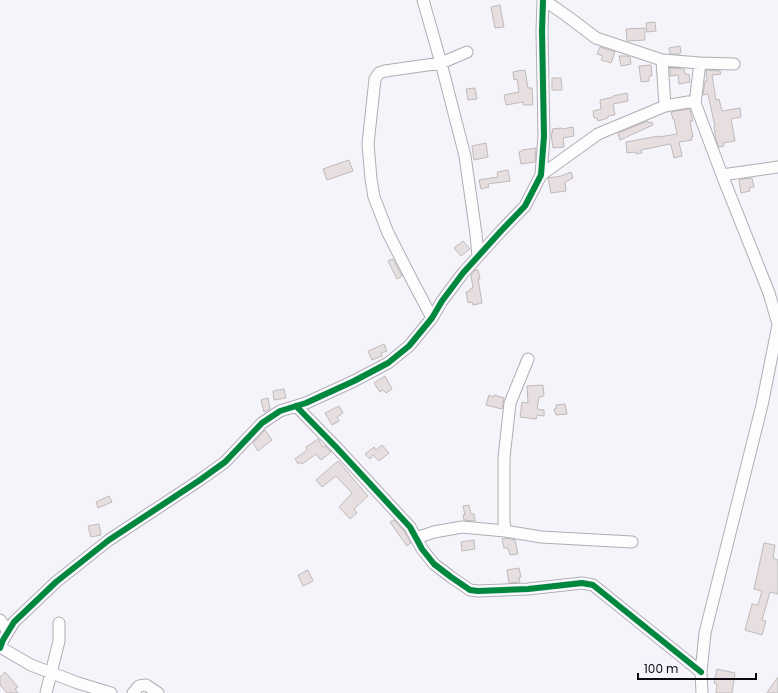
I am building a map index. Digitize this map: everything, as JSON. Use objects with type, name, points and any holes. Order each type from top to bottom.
[{"type":"street","points":[[422,0],[441,63],[465,156],[478,256]]},
{"type":"street","points":[[543,0],[596,38],[662,60],[734,64]]},
{"type":"street","points":[[111,693],[31,666],[0,647],[2,640],[14,622],[56,582],[103,545],[225,462],[262,423],[280,412],[306,403],[388,363],[409,346],[432,318],[442,301],[459,278],[525,206],[541,175],[544,136],[542,31],[543,0]]},
{"type":"street","points":[[432,318],[388,233],[374,198],[368,144],[375,79],[379,73],[385,71],[441,63],[467,52]]},
{"type":"street","points":[[662,60],[665,106]]},
{"type":"street","points":[[700,63],[694,103],[769,293],[778,325],[762,405],[705,633],[702,693]]},
{"type":"street","points":[[541,175],[598,134],[665,106],[688,102],[694,103]]},
{"type":"street","points":[[722,175],[778,167]]},
{"type":"street","points":[[505,531],[504,458],[510,403],[528,359]]},
{"type":"street","points":[[296,406],[385,499],[410,527],[422,549],[434,564],[451,578],[470,590],[478,591],[528,589],[582,583],[593,585],[702,672]]},
{"type":"street","points":[[416,538],[434,532],[462,527],[505,531],[540,537],[632,542]]},
{"type":"street","points":[[0,620],[8,631]]},
{"type":"street","points":[[46,693],[52,674],[59,641],[59,623]]},
{"type":"street","points":[[133,693],[139,686],[146,685],[158,693]]},
{"type":"building","points":[[500,5],[504,27],[495,28],[491,7]]},
{"type":"building","points":[[655,22],[656,31],[647,32],[646,23]]},
{"type":"building","points":[[645,28],[645,40],[627,41],[626,29]]},
{"type":"building","points":[[680,46],[680,54],[670,54],[669,48]]},
{"type":"building","points":[[600,47],[615,52],[611,63],[601,60],[603,56],[597,54]]},
{"type":"building","points":[[619,56],[630,57],[631,64],[621,66]]},
{"type":"building","points":[[651,65],[652,76],[649,76],[649,81],[641,82],[639,66]]},
{"type":"building","points":[[670,68],[684,69],[685,74],[689,74],[690,82],[679,84],[678,75],[670,76]]},
{"type":"building","points":[[525,70],[528,88],[532,88],[533,105],[523,105],[523,102],[506,105],[504,95],[519,92],[517,79],[514,80],[513,72]]},
{"type":"building","points":[[706,70],[720,71],[721,74],[712,75],[716,100],[719,99],[722,111],[740,108],[741,117],[731,119],[735,141],[723,143],[724,146],[719,147],[716,140],[715,127],[708,94],[703,95],[705,81],[707,81]]},
{"type":"building","points":[[552,78],[561,78],[562,90],[552,90]]},
{"type":"building","points":[[475,88],[477,99],[468,100],[466,89]]},
{"type":"building","points":[[627,93],[628,101],[613,104],[615,115],[608,116],[608,118],[598,121],[597,118],[594,118],[593,111],[601,109],[600,100]]},
{"type":"building","points":[[690,109],[693,121],[690,121],[693,137],[691,137],[692,140],[679,142],[682,156],[674,158],[670,144],[641,150],[642,153],[627,153],[626,142],[677,134],[671,112]]},
{"type":"building","points":[[648,121],[648,123],[652,122],[653,125],[620,140],[618,133]]},
{"type":"building","points":[[573,127],[574,136],[563,138],[564,147],[553,148],[551,134],[553,133],[552,129]]},
{"type":"building","points":[[486,143],[488,157],[474,160],[472,146]]},
{"type":"building","points":[[536,148],[535,162],[521,164],[519,152],[522,150]]},
{"type":"building","points":[[349,160],[353,171],[327,180],[323,169]]},
{"type":"building","points":[[508,170],[510,181],[488,184],[489,187],[481,189],[479,180],[498,177],[497,172]]},
{"type":"building","points":[[571,172],[573,178],[565,182],[566,191],[551,193],[548,178],[561,176]]},
{"type":"building","points":[[752,178],[754,187],[749,188],[750,191],[741,193],[739,180]]},
{"type":"building","points":[[463,241],[470,249],[461,256],[454,248]]},
{"type":"building","points":[[393,259],[402,276],[397,279],[388,261]]},
{"type":"building","points":[[475,270],[478,270],[480,279],[478,279],[482,303],[473,305],[472,302],[468,303],[466,292],[473,288],[471,275]]},
{"type":"building","points":[[384,344],[387,351],[381,353],[382,356],[372,360],[368,351]]},
{"type":"building","points":[[385,376],[392,389],[386,393],[383,390],[380,392],[374,383]]},
{"type":"building","points":[[543,385],[544,396],[539,397],[537,409],[544,410],[544,416],[537,415],[536,419],[520,417],[522,402],[528,403],[527,386]]},
{"type":"building","points":[[284,389],[286,398],[274,400],[273,391]]},
{"type":"building","points":[[489,395],[504,398],[502,409],[486,405]]},
{"type":"building","points":[[268,398],[270,409],[264,412],[261,400]]},
{"type":"building","points":[[565,404],[567,414],[556,415],[554,409],[556,409],[556,405]]},
{"type":"building","points":[[339,406],[343,413],[337,417],[339,421],[332,425],[325,413]]},
{"type":"building","points":[[265,430],[272,440],[258,451],[253,443]]},
{"type":"building","points":[[318,439],[323,447],[325,446],[331,452],[321,460],[316,454],[302,464],[301,462],[298,464],[295,459],[307,450],[306,447]]},
{"type":"building","points":[[382,445],[389,453],[379,461],[373,455],[370,459],[365,454],[374,447],[376,450]]},
{"type":"building","points":[[338,461],[368,496],[354,509],[357,513],[350,519],[339,507],[352,493],[336,476],[322,487],[316,480]]},
{"type":"building","points":[[109,496],[112,502],[98,508],[96,502]]},
{"type":"building","points":[[469,505],[471,514],[474,514],[475,521],[464,520],[463,515],[465,515],[463,506]]},
{"type":"building","points":[[394,520],[404,531],[411,543],[407,546],[390,522]]},
{"type":"building","points":[[99,524],[101,535],[91,537],[88,526]]},
{"type":"building","points":[[505,538],[515,540],[518,554],[510,555],[508,548],[504,548],[502,539]]},
{"type":"building","points":[[474,540],[475,549],[462,551],[461,542]]},
{"type":"building","points":[[764,543],[775,545],[773,558],[778,560],[778,594],[770,592],[762,620],[766,621],[762,635],[745,630],[752,604],[758,605],[762,591],[754,589]]},
{"type":"building","points":[[519,568],[521,577],[519,577],[520,582],[509,583],[507,570]]},
{"type":"building","points":[[308,570],[313,581],[303,586],[298,575]]},
{"type":"building","points":[[717,669],[735,673],[732,693],[716,693],[717,684],[714,683]]},
{"type":"building","points":[[5,672],[18,687],[15,689],[18,693],[7,693],[0,685],[0,677]]},
{"type":"building","points":[[778,677],[778,693],[767,693],[770,688]]},
{"type":"cycle path","points":[[0,648],[14,622],[56,582],[109,540],[225,462],[262,423],[280,411],[306,403],[354,381],[388,363],[409,346],[432,318],[442,301],[463,273],[525,206],[541,175],[544,136],[542,31],[543,0]]},
{"type":"cycle path","points":[[296,406],[410,527],[422,549],[434,564],[470,590],[528,589],[582,583],[593,585],[701,672]]}]
